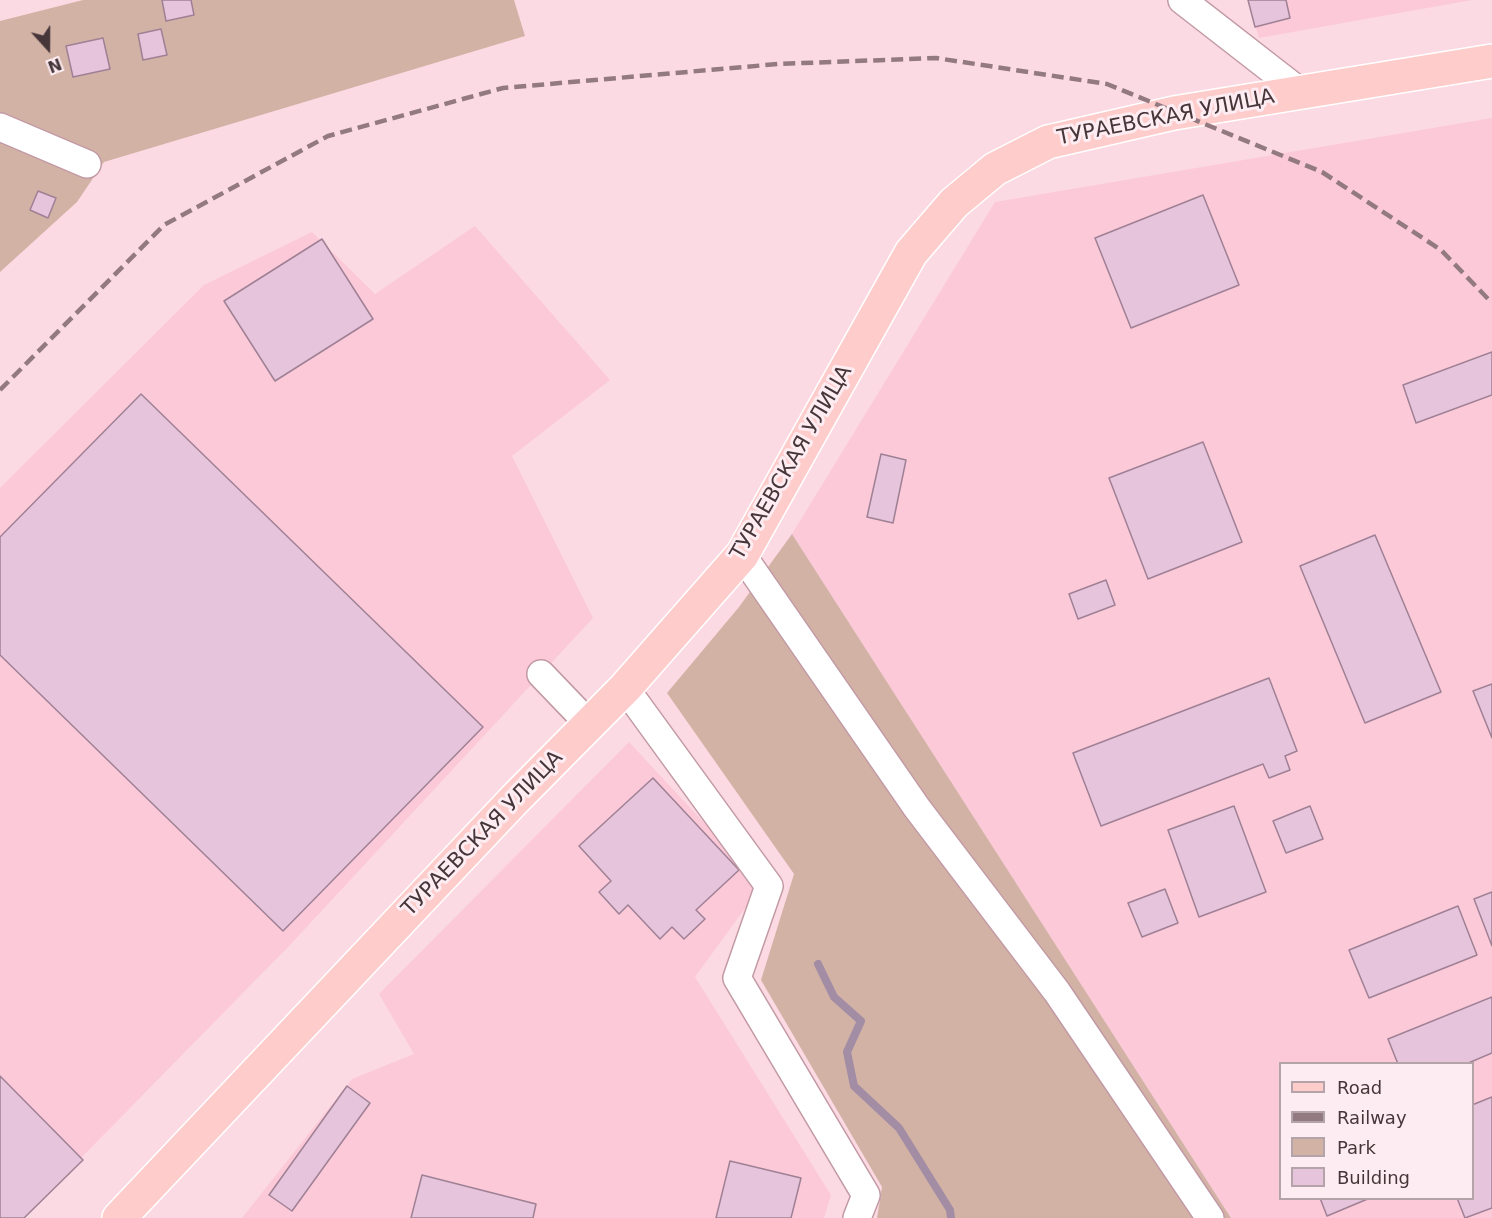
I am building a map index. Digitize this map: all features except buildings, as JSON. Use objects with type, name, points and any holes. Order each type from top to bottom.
[{"type":"main road","name":"ТУРАЕВСКАЯ УЛИЦА","points":[[118,1218],[515,799],[625,687],[742,555],[911,253],[954,203],[995,169],[1048,142],[1174,112],[1492,61]]},
{"type":"street","points":[[1182,0],[1299,91]]},
{"type":"street","points":[[0,127],[87,164]]},
{"type":"street","points":[[742,555],[917,808],[1057,992],[1210,1218]]},
{"type":"street","points":[[541,674],[589,724]]},
{"type":"street","points":[[625,687],[769,886],[737,978],[866,1195],[857,1218]]},
{"type":"shaded area","points":[[1248,0],[1472,0],[1259,38]]},
{"type":"shaded area","points":[[1492,118],[1492,1218],[1231,1218],[792,534],[995,202]]},
{"type":"shaded area","points":[[475,226],[610,380],[512,456],[593,618],[290,945],[22,1218],[0,1218],[0,488],[204,285],[312,232],[375,294]]},
{"type":"shaded area","points":[[629,742],[762,885],[695,977],[831,1195],[824,1218],[242,1218],[352,1079],[414,1054],[379,994]]},
{"type":"green space","points":[[83,0],[514,0],[525,36],[104,162],[77,202],[0,272],[0,21]]},
{"type":"green space","points":[[792,534],[1231,1218],[877,1218],[882,1187],[761,980],[794,874],[667,693],[739,607]]},
{"type":"waterway","points":[[818,964],[834,997],[861,1021],[847,1052],[854,1086],[899,1128],[950,1210],[951,1218]]},
{"type":"railway","points":[[0,390],[164,225],[328,136],[503,88],[778,64],[936,58],[1107,84],[1322,172],[1441,250],[1492,303]]}]
